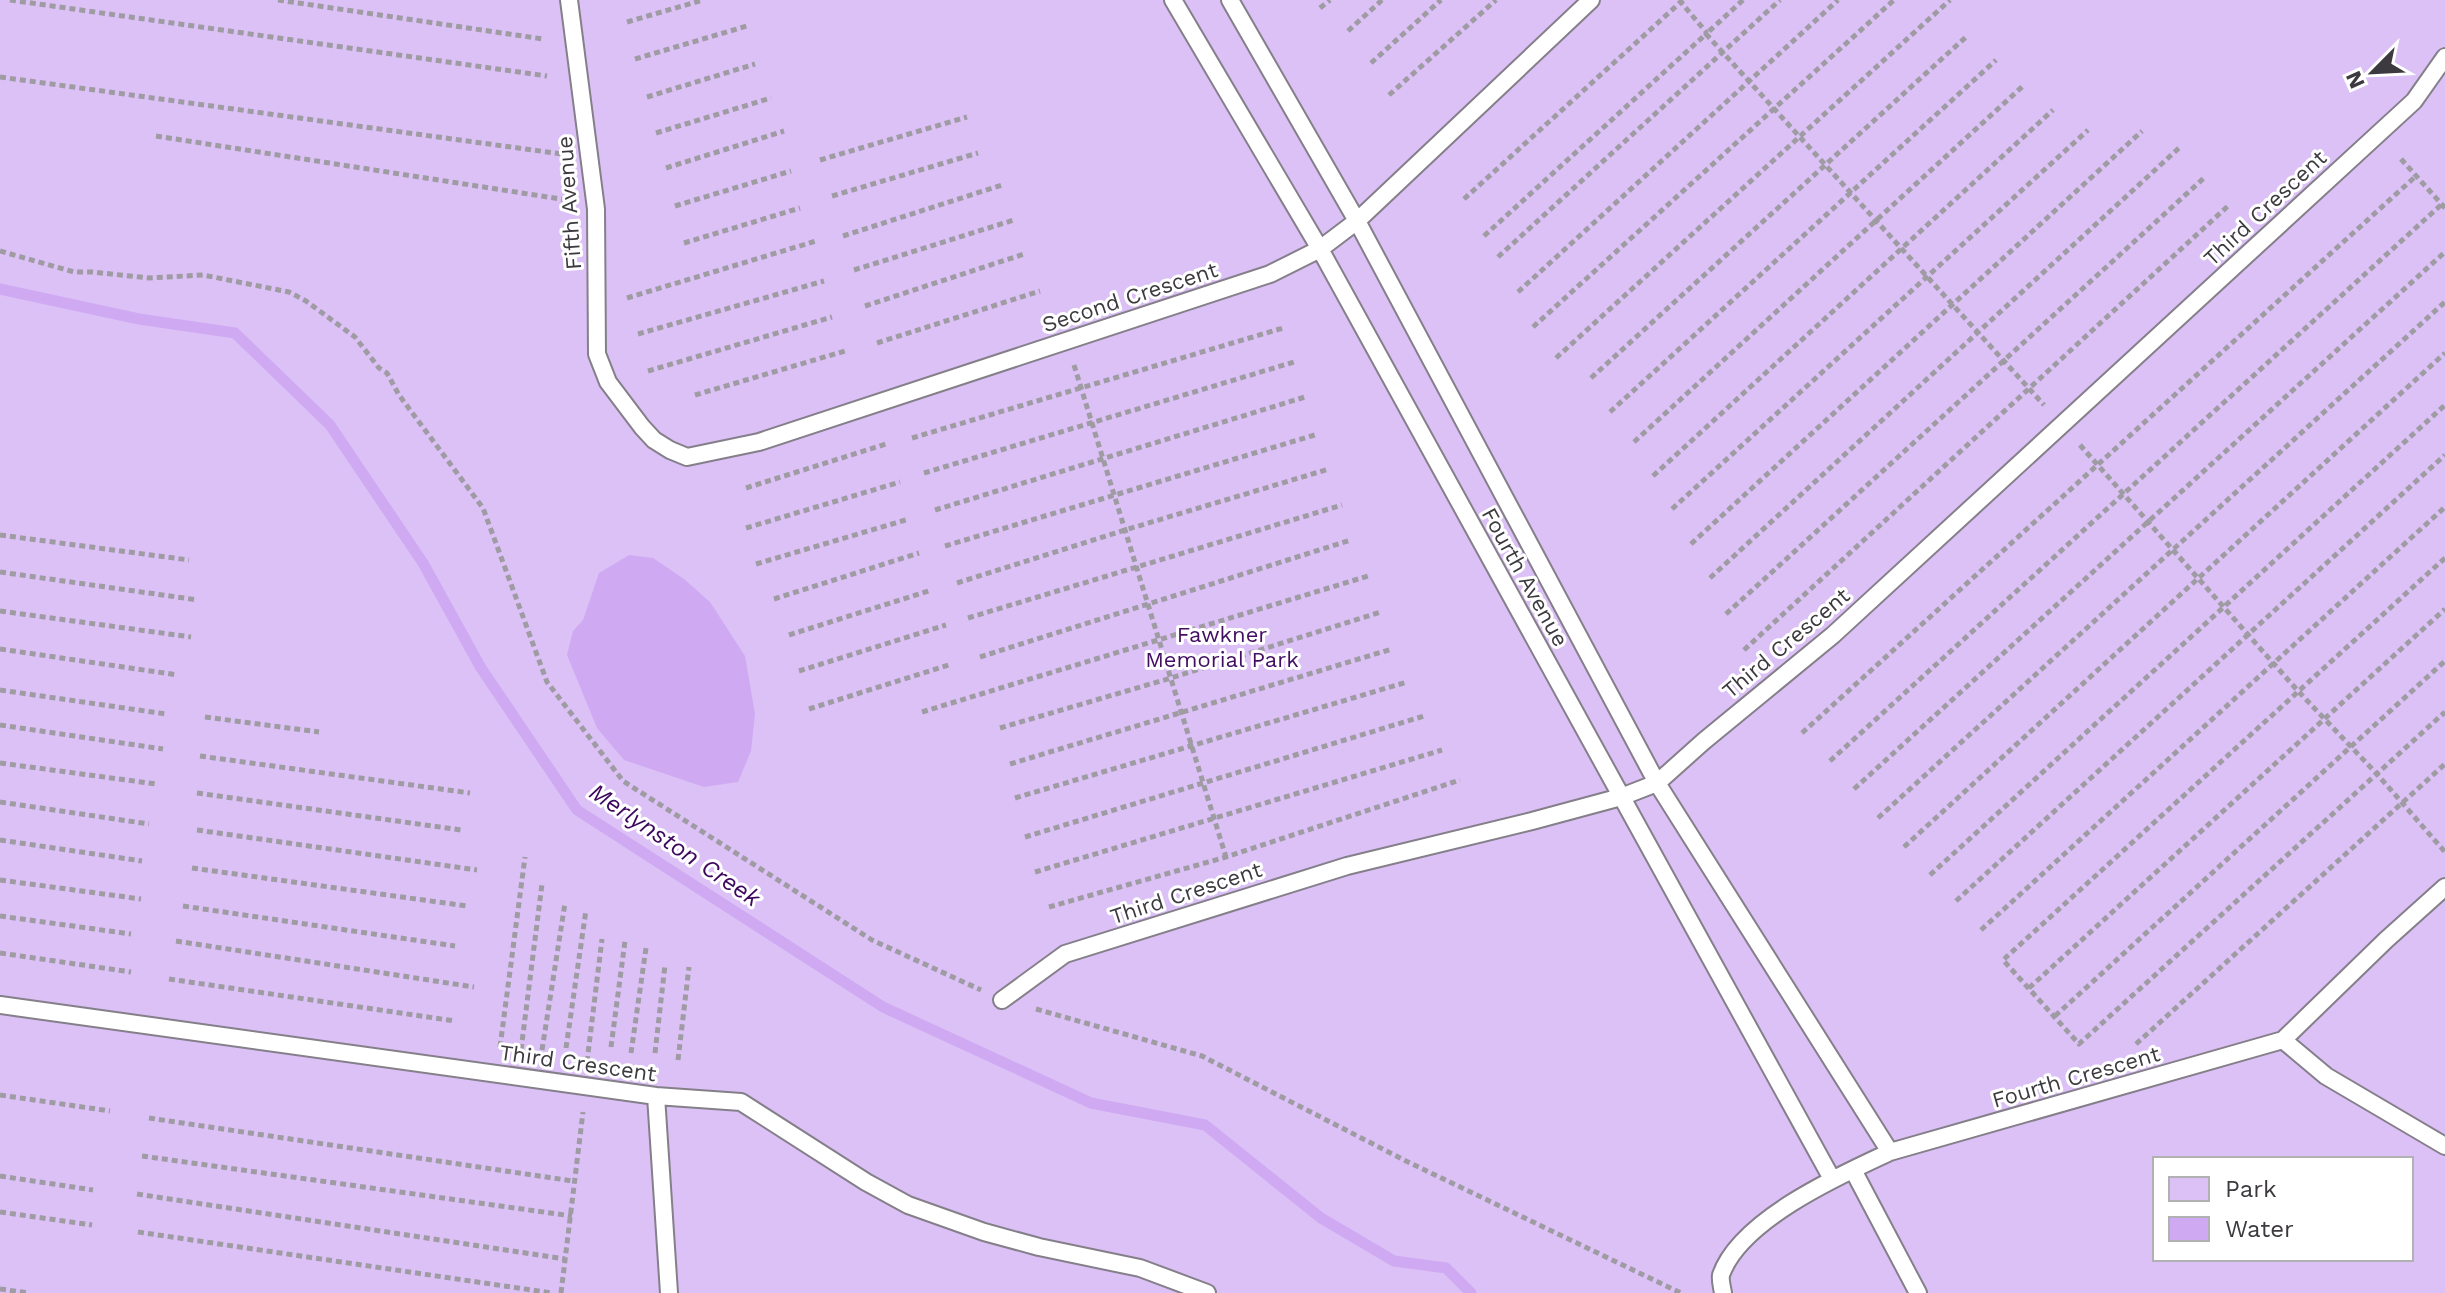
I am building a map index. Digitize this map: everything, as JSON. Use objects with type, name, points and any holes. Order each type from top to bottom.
[{"type":"lane","name":"Fifth Avenue","points":[[569,0],[596,209],[597,354],[608,382],[619,397]]},
{"type":"lane","name":"Fourth Avenue","points":[[1173,0],[1320,249],[1832,1179]]},
{"type":"lane","name":"Fourth Avenue","points":[[1230,0],[1357,221],[1657,783],[1890,1152]]},
{"type":"lane","name":"Second Crescent","points":[[619,397],[654,440],[687,457],[759,442],[1270,274],[1320,249],[1357,221],[1591,0]]},
{"type":"lane","name":"Third Crescent","points":[[1002,1000],[1065,954],[1347,866],[1621,797],[1657,783],[1833,635],[2414,101],[2445,57]]},
{"type":"lane","name":"Fourth Crescent","points":[[1723,1293],[1720,1277],[1735,1251],[1763,1222],[1832,1179],[1890,1152],[2283,1040],[2445,887]]},
{"type":"lane","name":"Third Crescent","points":[[0,1005],[585,1087],[741,1102],[866,1182],[908,1205],[984,1232],[1039,1247],[1140,1268],[1207,1293]]},
{"type":"lane","points":[[2283,1040],[2326,1076],[2445,1146]]},
{"type":"lane","points":[[656,1096],[669,1293]]},
{"type":"lane","points":[[1853,1170],[1918,1293]]},
{"type":"path","points":[[10,0],[547,76]]},
{"type":"path","points":[[278,0],[543,39]]},
{"type":"path","points":[[627,22],[703,0]]},
{"type":"path","points":[[1320,8],[1330,0]]},
{"type":"path","points":[[1348,31],[1382,0]]},
{"type":"path","points":[[1371,63],[1441,0]]},
{"type":"path","points":[[1389,95],[1496,0]]},
{"type":"path","points":[[1498,257],[1780,0]]},
{"type":"path","points":[[1518,292],[1838,0]]},
{"type":"path","points":[[1533,327],[1894,0]]},
{"type":"path","points":[[1556,358],[1950,0]]},
{"type":"path","points":[[1464,199],[1681,1],[1707,34],[1484,236]]},
{"type":"path","points":[[635,59],[747,26]]},
{"type":"path","points":[[1591,378],[1967,36]]},
{"type":"path","points":[[1610,412],[1996,60]]},
{"type":"path","points":[[647,97],[755,64]]},
{"type":"path","points":[[0,77],[576,156]]},
{"type":"path","points":[[1634,442],[2023,86]]},
{"type":"path","points":[[656,133],[771,98]]},
{"type":"path","points":[[1653,476],[2053,110]]},
{"type":"path","points":[[820,160],[967,117]]},
{"type":"path","points":[[1672,509],[2088,130]]},
{"type":"path","points":[[666,168],[784,131]]},
{"type":"path","points":[[1691,544],[2142,131]]},
{"type":"path","points":[[156,136],[568,200]]},
{"type":"path","points":[[1710,578],[2179,148]]},
{"type":"path","points":[[832,196],[978,153]]},
{"type":"path","points":[[1830,761],[2443,206],[2401,159]]},
{"type":"path","points":[[675,206],[791,171]]},
{"type":"path","points":[[1802,733],[2416,176]]},
{"type":"path","points":[[1726,614],[2205,177]]},
{"type":"path","points":[[843,236],[1002,185]]},
{"type":"path","points":[[1744,650],[2229,205]]},
{"type":"path","points":[[684,243],[800,208]]},
{"type":"path","points":[[854,270],[1014,220]]},
{"type":"path","points":[[627,298],[816,241]]},
{"type":"path","points":[[0,251],[74,272],[149,278],[203,275],[289,292],[355,337],[379,368],[387,373],[399,395],[483,508],[547,682],[623,781],[872,940],[1002,1000],[1202,1056],[1406,1161],[1681,1293]]},
{"type":"path","points":[[1854,789],[2445,252]]},
{"type":"path","points":[[865,306],[1024,254]]},
{"type":"path","points":[[638,334],[824,281]]},
{"type":"path","points":[[877,343],[1040,291]]},
{"type":"path","points":[[1878,818],[2445,302]]},
{"type":"path","points":[[648,371],[832,317]]},
{"type":"path","points":[[912,438],[1283,328]]},
{"type":"path","points":[[1066,341],[1226,857]]},
{"type":"path","points":[[695,395],[845,351]]},
{"type":"path","points":[[1904,847],[2445,353]]},
{"type":"path","points":[[924,473],[1294,362]]},
{"type":"path","points":[[935,510],[1305,397]]},
{"type":"path","points":[[1930,875],[2445,405]]},
{"type":"path","points":[[945,546],[1318,434]]},
{"type":"path","points":[[746,488],[886,444]]},
{"type":"path","points":[[1956,901],[2445,455]]},
{"type":"path","points":[[957,583],[1329,469]]},
{"type":"path","points":[[746,528],[900,482]]},
{"type":"path","points":[[968,618],[1342,505]]},
{"type":"path","points":[[1981,930],[2445,507]]},
{"type":"path","points":[[756,564],[909,519]]},
{"type":"path","points":[[0,535],[189,560]]},
{"type":"path","points":[[980,657],[1351,540]]},
{"type":"path","points":[[774,599],[919,553]]},
{"type":"path","points":[[2445,558],[2003,960],[2079,1044],[2445,712]]},
{"type":"path","points":[[0,572],[198,600]]},
{"type":"path","points":[[922,712],[1368,576]]},
{"type":"path","points":[[789,635],[932,590]]},
{"type":"path","points":[[2029,988],[2445,609]]},
{"type":"path","points":[[0,611],[191,637]]},
{"type":"path","points":[[1000,728],[1381,612]]},
{"type":"path","points":[[799,671],[946,625]]},
{"type":"path","points":[[0,649],[178,675]]},
{"type":"path","points":[[1010,764],[1392,649]]},
{"type":"path","points":[[2055,1016],[2445,661]]},
{"type":"path","points":[[809,709],[952,664]]},
{"type":"path","points":[[1015,798],[1407,682]]},
{"type":"path","points":[[0,690],[166,714]]},
{"type":"path","points":[[1025,837],[1424,716]]},
{"type":"path","points":[[205,717],[319,732]]},
{"type":"path","points":[[0,725],[163,749]]},
{"type":"path","points":[[1035,872],[1442,750]]},
{"type":"path","points":[[200,756],[470,793]]},
{"type":"path","points":[[0,763],[156,784]]},
{"type":"path","points":[[2136,1044],[2445,764]]},
{"type":"path","points":[[1049,907],[1226,857],[1460,780]]},
{"type":"path","points":[[197,793],[461,830]]},
{"type":"path","points":[[0,802],[149,824]]},
{"type":"path","points":[[197,830],[477,870]]},
{"type":"path","points":[[0,840],[142,861]]},
{"type":"path","points":[[498,1062],[525,857]]},
{"type":"path","points":[[192,868],[467,906]]},
{"type":"path","points":[[0,880],[141,899]]},
{"type":"path","points":[[521,1051],[542,884]]},
{"type":"path","points":[[542,1050],[565,903]]},
{"type":"path","points":[[183,906],[455,946]]},
{"type":"path","points":[[566,1048],[586,910]]},
{"type":"path","points":[[0,916],[131,934]]},
{"type":"path","points":[[561,1293],[602,939]]},
{"type":"path","points":[[176,941],[474,987]]},
{"type":"path","points":[[611,1047],[625,941]]},
{"type":"path","points":[[631,1053],[646,948]]},
{"type":"path","points":[[0,953],[131,972]]},
{"type":"path","points":[[655,1053],[665,965]]},
{"type":"path","points":[[678,1060],[689,967]]},
{"type":"path","points":[[169,979],[455,1021]]},
{"type":"path","points":[[0,1095],[110,1111]]},
{"type":"path","points":[[149,1118],[573,1181]]},
{"type":"path","points":[[142,1156],[572,1216]]},
{"type":"path","points":[[0,1176],[93,1190]]},
{"type":"path","points":[[137,1194],[565,1259]]},
{"type":"path","points":[[0,1212],[92,1225]]},
{"type":"path","points":[[138,1232],[552,1293]]},
{"type":"path","points":[[0,1289],[29,1293]]},
{"type":"green space","name":"Fawkner Memorial Park","points":[[0,0],[2445,0],[2445,1293],[0,1293]]},
{"type":"water","points":[[629,555],[653,558],[684,579],[710,602],[745,656],[755,714],[751,751],[738,782],[704,787],[624,760],[597,728],[567,655],[573,631],[583,620],[599,573]]},
{"type":"waterway","name":"Merlynston Creek","points":[[0,289],[139,319],[235,333],[330,425],[423,563],[481,668],[577,810],[883,1007],[1091,1103],[1205,1125],[1321,1218],[1394,1261],[1446,1268],[1471,1293]]}]
